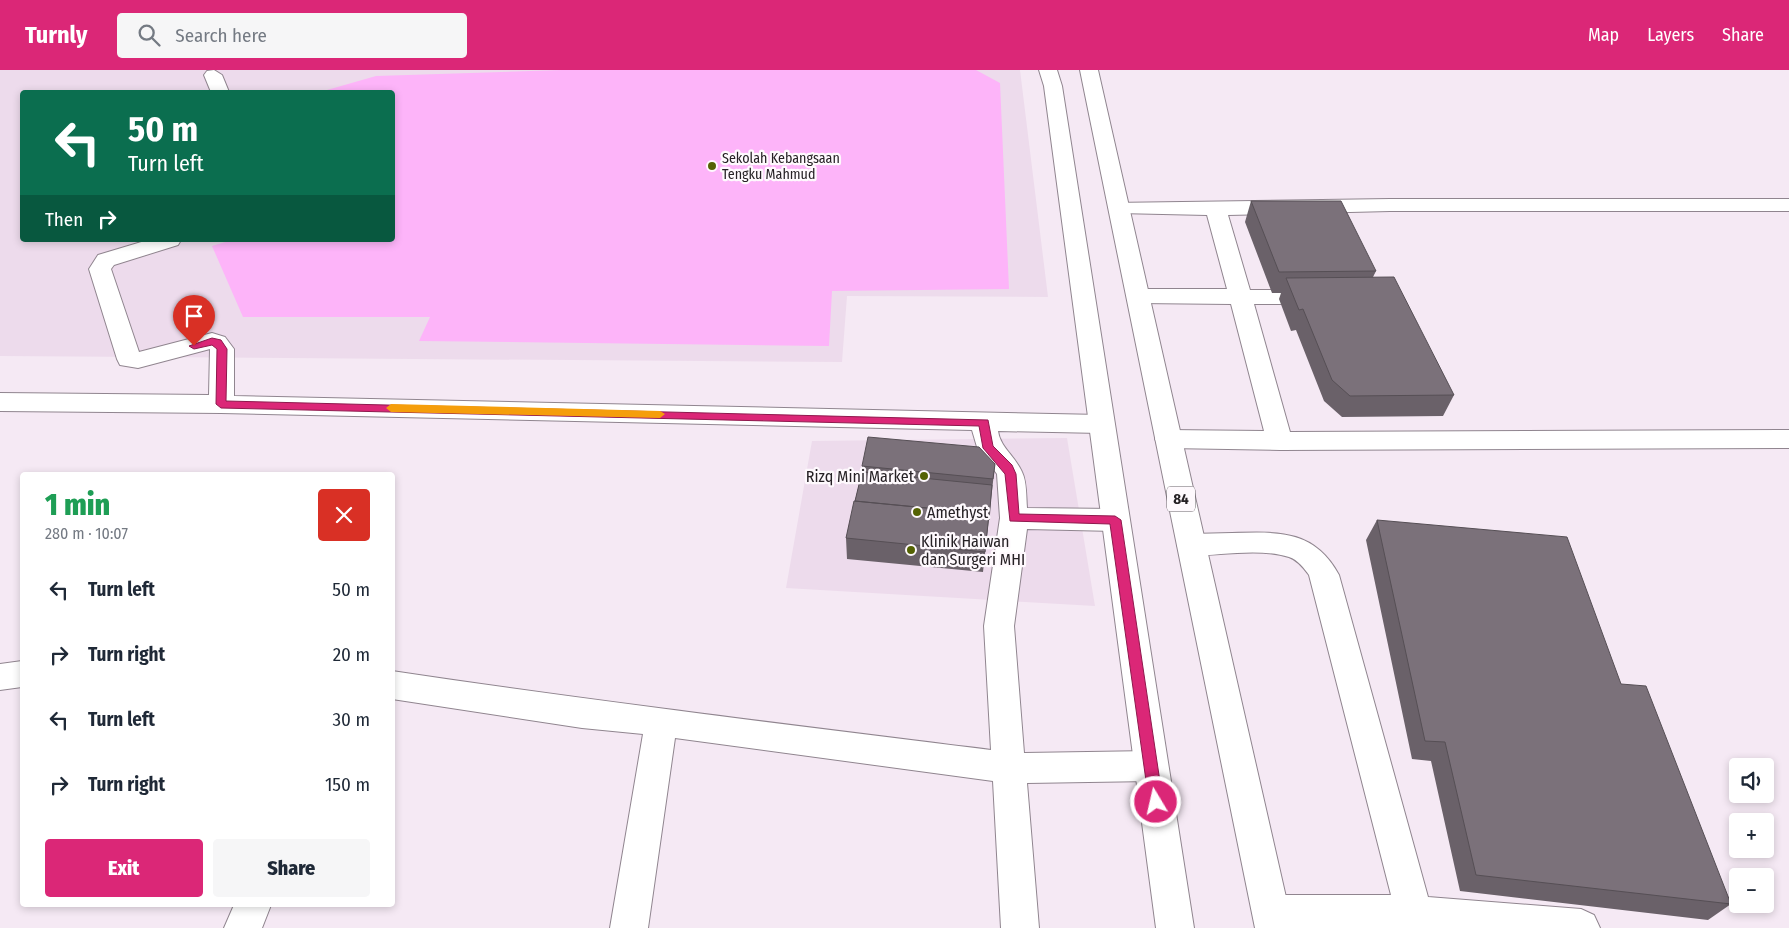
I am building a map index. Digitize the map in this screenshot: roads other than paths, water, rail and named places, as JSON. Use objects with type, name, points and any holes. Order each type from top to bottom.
[{"type":"street","name":"84","points":[[1092,74],[1118,207],[1272,920]]},
{"type":"street","points":[[213,75],[219,90]]},
{"type":"street","points":[[1047,75],[1101,424],[1175,928]]},
{"type":"street","points":[[1118,207],[1216,209],[1390,204],[1789,205]]},
{"type":"street","points":[[1216,209],[1280,441]]},
{"type":"street","points":[[164,242],[106,260],[100,268],[129,359],[138,360],[212,342],[220,345],[222,349],[221,404]]},
{"type":"street","points":[[1138,296],[1339,297]]},
{"type":"street","points":[[0,402],[221,404],[1101,424]]},
{"type":"street","points":[[984,422],[988,448],[1008,468],[1010,474],[1014,518],[999,626],[1020,928]]},
{"type":"street","points":[[1168,439],[1280,441],[1789,439]]},
{"type":"street","points":[[1014,518],[1115,520]]},
{"type":"street","points":[[1191,545],[1284,545],[1300,550],[1318,564],[1324,575],[1414,914]]},
{"type":"street","points":[[0,677],[20,674]]},
{"type":"street","points":[[395,685],[582,714],[661,722],[1010,768],[1151,766]]},
{"type":"street","points":[[629,928],[661,722]]},
{"type":"street","points":[[243,928],[252,907]]},
{"type":"street","points":[[1272,920],[1414,914],[1581,928]]},
{"type":"place","name":"Sekolah Kebangsaan Tengku Mahmud","points":[[712,166]]},
{"type":"place","name":"Rizq Mini Market","points":[[924,476]]},
{"type":"place","name":"Amethyst","points":[[917,512]]},
{"type":"place","name":"Klinik Haiwan dan Surgeri MHI","points":[[911,550]]}]
